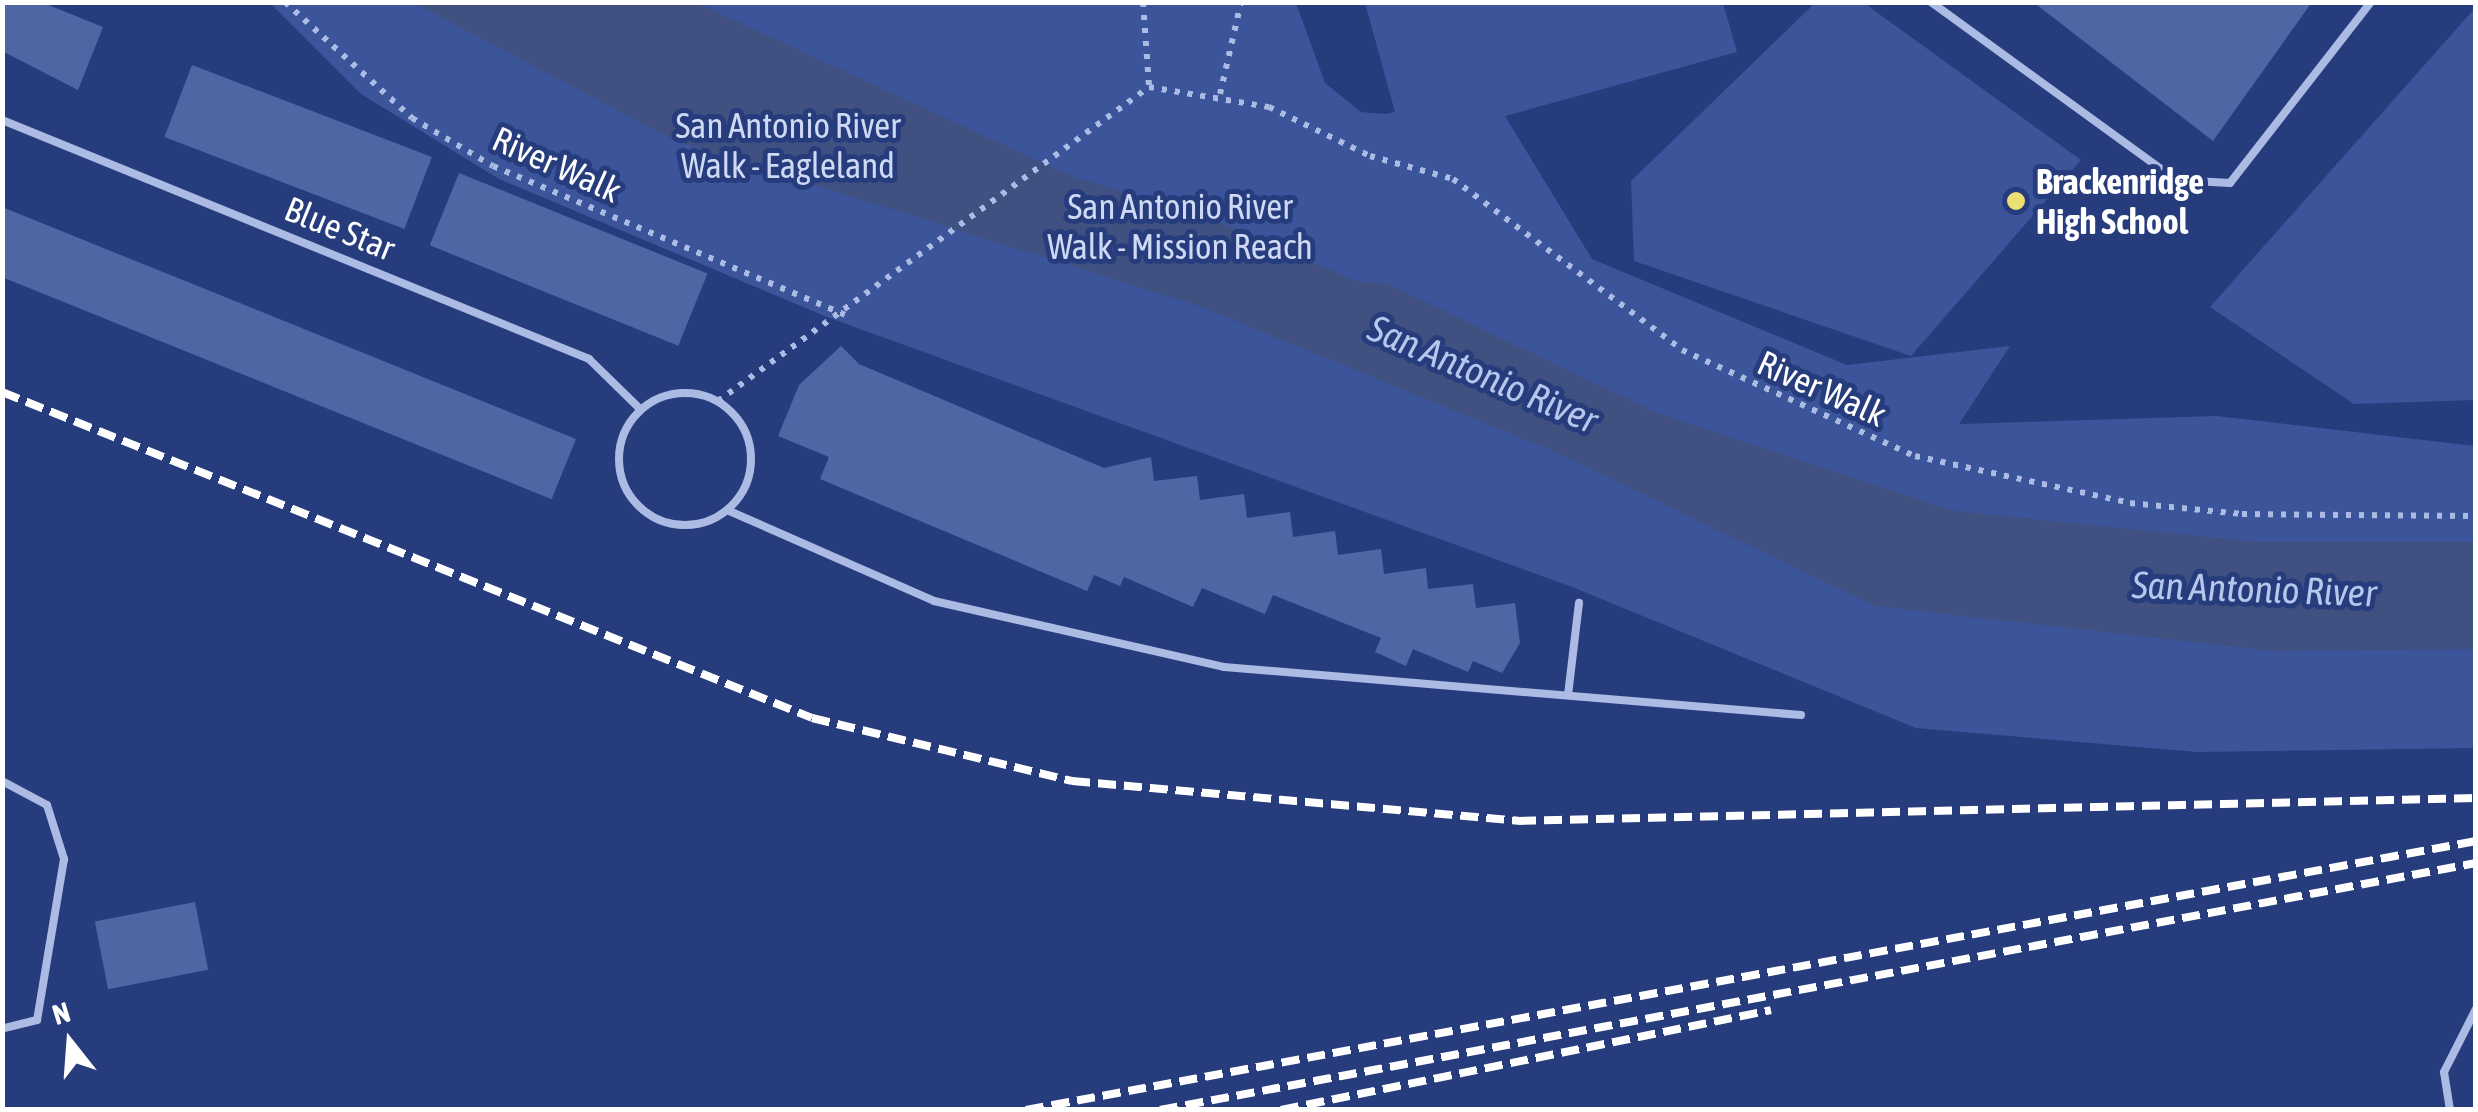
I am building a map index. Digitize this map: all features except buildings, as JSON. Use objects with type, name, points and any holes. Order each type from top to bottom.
[{"type":"lane","points":[[1932,2],[2176,180],[2230,183],[2372,2]]},
{"type":"lane","name":"Blue Star","points":[[2,120],[589,358],[640,409]]},
{"type":"lane","points":[[670,394],[718,401],[741,423],[752,453],[746,485],[727,510],[678,525],[634,502],[618,454],[640,409],[670,394]]},
{"type":"lane","points":[[727,510],[934,601],[1224,667],[1801,715]]},
{"type":"lane","points":[[1568,695],[1579,604]]},
{"type":"lane","points":[[2,781],[47,805],[64,859],[37,1020],[2,1029]]},
{"type":"lane","points":[[2450,1110],[2444,1072],[2476,1009]]},
{"type":"path","name":"River Walk","points":[[284,2],[412,118],[492,166],[845,314]]},
{"type":"path","points":[[718,401],[894,279],[1149,86],[1143,2]]},
{"type":"path","points":[[1220,94],[1241,2]]},
{"type":"path","name":"River Walk","points":[[1149,86],[1220,94],[1452,180],[1682,350],[1915,456],[2130,503],[2261,515],[2476,516]]},
{"type":"green space","points":[[1816,2],[1864,3],[2081,160],[1911,356],[1634,261],[1631,181]]},
{"type":"green space","name":"San Antonio River Walk - Mission Reach","points":[[270,3],[1296,3],[1325,83],[1361,112],[1385,114],[1395,112],[1365,3],[1723,3],[1737,52],[1505,116],[1592,259],[1847,365],[2010,346],[1959,424],[2216,416],[2475,446],[2475,748],[2197,752],[1916,728],[1572,587],[827,317],[499,179],[361,94]]},
{"type":"green space","points":[[2475,8],[2475,400],[2354,404],[2210,307]]},
{"type":"water","name":"San Antonio River","points":[[414,3],[697,3],[1071,176],[1235,228],[1355,281],[1388,284],[1659,414],[1955,511],[2258,542],[2475,542],[2475,649],[2273,651],[1875,606],[1558,453],[1202,307],[676,141]]},
{"type":"railway","points":[[2,392],[812,718],[1072,781],[1518,821],[2476,798]]},
{"type":"railway","points":[[1026,1110],[2476,841]]},
{"type":"railway","points":[[1160,1110],[2476,863]]},
{"type":"railway","points":[[1281,1110],[1771,1010]]},
{"type":"place","name":"Brackenridge High School","points":[[2016,201]]},
{"type":"park label","name":"San Antonio River Walk - Eagleland","points":[[788,145]]}]
